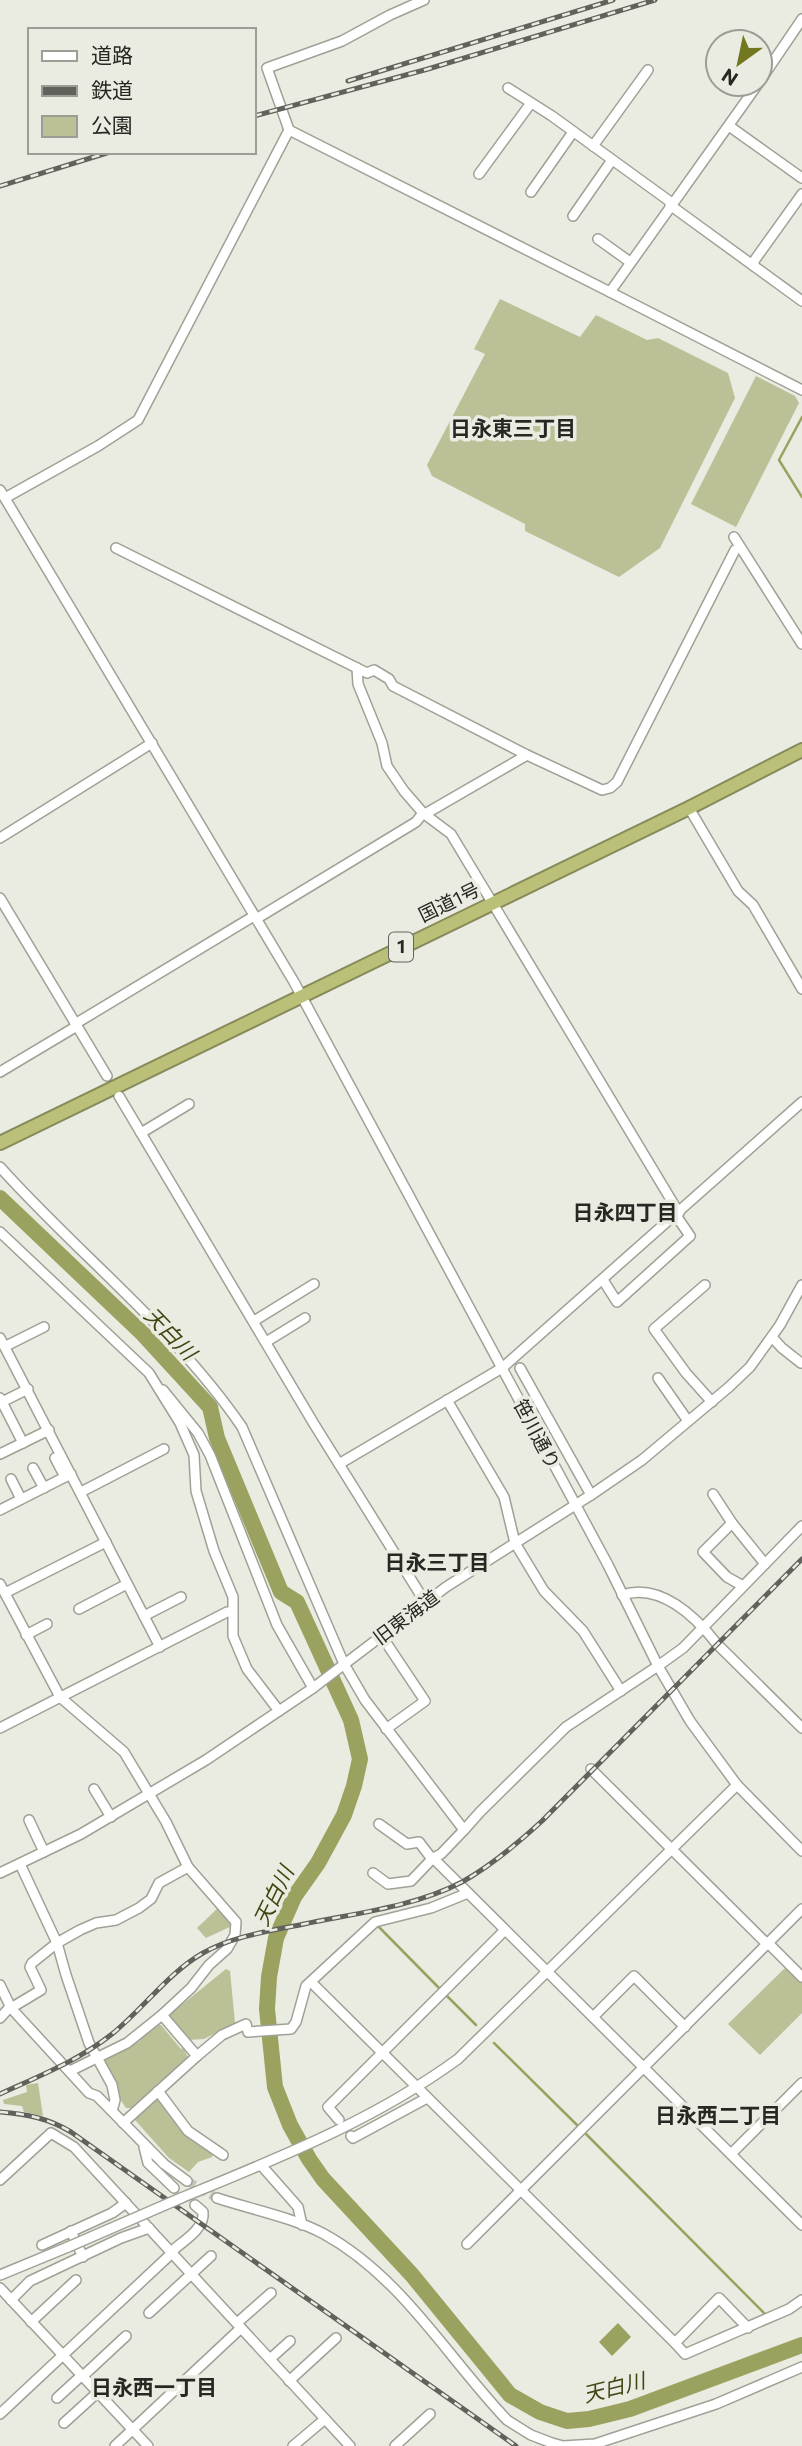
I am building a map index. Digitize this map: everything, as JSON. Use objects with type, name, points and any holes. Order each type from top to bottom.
[{"type":"highway","name":"国道1号","points":[[0,1143],[689,808],[802,750]]},
{"type":"street","points":[[424,0],[342,41],[267,68],[289,130],[802,390]]},
{"type":"street","points":[[774,60],[802,19]]},
{"type":"street","points":[[593,146],[648,70]]},
{"type":"street","points":[[508,88],[593,146],[802,301]]},
{"type":"street","points":[[610,292],[748,98]]},
{"type":"street","points":[[479,174],[531,103]]},
{"type":"street","points":[[729,126],[802,178]]},
{"type":"street","points":[[2,494],[98,446],[138,420],[289,130]]},
{"type":"street","points":[[531,192],[573,132]]},
{"type":"street","points":[[573,216],[612,160]]},
{"type":"street","points":[[754,266],[754,261],[802,194]]},
{"type":"street","points":[[598,239],[630,262]]},
{"type":"street","name":"笹川通り","points":[[2,494],[294,982],[690,1721],[737,1784],[802,1851]]},
{"type":"street","points":[[734,537],[802,644]]},
{"type":"street","points":[[116,548],[367,673],[374,670],[390,679],[393,686],[597,789],[613,787],[735,550]]},
{"type":"street","points":[[358,668],[358,684],[382,743],[387,766],[404,791],[424,813],[451,834],[690,1236],[617,1302],[603,1280]]},
{"type":"street","points":[[0,838],[152,743]]},
{"type":"street","points":[[0,1072],[416,822],[424,813],[527,755]]},
{"type":"street","points":[[689,808],[738,891],[753,905],[802,989]]},
{"type":"street","points":[[0,898],[107,1076]]},
{"type":"street","points":[[120,1096],[339,1464],[425,1602]]},
{"type":"street","points":[[339,1464],[502,1368],[802,1102]]},
{"type":"street","points":[[141,1133],[189,1104]]},
{"type":"street","points":[[0,1167],[62,1232],[144,1310],[220,1395],[242,1427],[342,1665],[386,1729],[464,1830]]},
{"type":"street","points":[[0,1232],[114,1339],[181,1411],[210,1455],[277,1626],[314,1687]]},
{"type":"street","points":[[254,1321],[314,1284]]},
{"type":"street","points":[[705,1285],[654,1329],[686,1373],[712,1402]]},
{"type":"street","name":"旧東海道","points":[[0,1873],[111,1817],[206,1760],[314,1687],[425,1602],[642,1460],[750,1367],[772,1337],[802,1285]]},
{"type":"street","points":[[266,1342],[305,1318]]},
{"type":"street","points":[[44,1327],[3,1344],[49,1430],[68,1475]]},
{"type":"street","points":[[772,1337],[800,1363]]},
{"type":"street","points":[[520,1368],[591,1495]]},
{"type":"street","points":[[658,1378],[688,1421]]},
{"type":"street","points":[[155,1381],[194,1455],[196,1491],[214,1551],[233,1597],[231,1629],[240,1653],[247,1669],[279,1711]]},
{"type":"street","points":[[23,1443],[1,1401],[28,1389]]},
{"type":"street","points":[[447,1400],[504,1497],[515,1543],[544,1591],[583,1631],[621,1691]]},
{"type":"street","points":[[526,1414],[538,1402]]},
{"type":"street","points":[[532,1426],[545,1416]]},
{"type":"street","points":[[0,1454],[49,1430]]},
{"type":"street","points":[[81,1493],[164,1449]]},
{"type":"street","points":[[55,1458],[81,1493],[160,1647]]},
{"type":"street","points":[[33,1468],[44,1488]]},
{"type":"street","points":[[0,1510],[68,1475]]},
{"type":"street","points":[[11,1479],[21,1499]]},
{"type":"street","points":[[713,1494],[765,1564]]},
{"type":"street","points":[[732,1523],[703,1552],[727,1577],[743,1586]]},
{"type":"street","points":[[373,1872],[388,1884],[411,1881],[566,1727],[683,1648],[802,1526]]},
{"type":"street","points":[[69,2071],[127,2043],[162,2015],[191,1988],[209,1965],[227,1950],[237,1926],[221,1903],[188,1867],[124,1752],[60,1697],[2,1588],[106,1542]]},
{"type":"street","points":[[79,1609],[127,1584]]},
{"type":"street","points":[[622,1595],[635,1590],[671,1600],[703,1627],[802,1728]]},
{"type":"street","points":[[144,1616],[181,1597]]},
{"type":"street","points":[[0,1728],[227,1612],[232,1612]]},
{"type":"street","points":[[26,1635],[47,1624]]},
{"type":"street","points":[[381,1635],[425,1701],[386,1729]]},
{"type":"street","points":[[591,1769],[670,1850],[802,1977]]},
{"type":"street","points":[[0,2275],[261,2165],[383,2109],[417,2088],[482,2038],[737,1784]]},
{"type":"street","points":[[94,1789],[111,1817]]},
{"type":"street","points":[[29,1820],[44,1852]]},
{"type":"street","points":[[379,1824],[407,1844],[419,1842],[432,1858],[802,2225]]},
{"type":"street","points":[[20,1864],[57,1943],[89,2043],[111,2085],[115,2100],[112,2111]]},
{"type":"street","points":[[0,2018],[41,1990],[30,1965],[57,1943],[86,1927],[117,1920],[139,1908],[151,1899],[159,1883],[188,1867]]},
{"type":"street","points":[[123,2123],[197,2056],[231,2030],[246,2024],[248,2032],[291,2029],[296,2022],[303,1991],[375,1922],[431,1908],[468,1892]]},
{"type":"street","points":[[467,2244],[802,1909]]},
{"type":"street","points":[[339,2120],[328,2107],[505,1930]]},
{"type":"street","points":[[593,2017],[634,1976],[685,2026]]},
{"type":"street","points":[[312,1983],[685,2354],[748,2328],[802,2300]]},
{"type":"street","points":[[0,1985],[11,2008],[89,2093],[97,2096],[144,2145],[187,2181]]},
{"type":"street","points":[[162,2015],[197,2056]]},
{"type":"street","points":[[731,2154],[802,2083]]},
{"type":"street","points":[[158,2091],[188,2131],[223,2155]]},
{"type":"street","points":[[351,2136],[353,2138],[387,2121],[427,2098]]},
{"type":"street","points":[[0,2180],[51,2133],[84,2156],[350,2446]]},
{"type":"street","points":[[144,2145],[148,2163],[174,2188]]},
{"type":"street","points":[[261,2165],[298,2207],[302,2225]]},
{"type":"street","points":[[217,2198],[302,2225],[340,2244],[392,2286],[507,2420],[531,2435],[563,2446],[595,2444],[631,2433],[716,2404],[802,2367]]},
{"type":"street","points":[[42,2245],[112,2213],[126,2203]]},
{"type":"street","points":[[0,2414],[197,2230],[204,2219],[203,2212],[195,2205]]},
{"type":"street","points":[[148,2446],[4,2295],[121,2238],[149,2228]]},
{"type":"street","points":[[71,2231],[83,2257]]},
{"type":"street","points":[[149,2313],[211,2256]]},
{"type":"street","points":[[31,2322],[76,2280]]},
{"type":"street","points":[[115,2446],[271,2293]]},
{"type":"street","points":[[675,2343],[719,2298],[748,2328]]},
{"type":"street","points":[[57,2398],[126,2336]]},
{"type":"street","points":[[289,2381],[336,2338]]},
{"type":"street","points":[[270,2359],[290,2341]]},
{"type":"street","points":[[64,2423],[97,2393]]},
{"type":"street","points":[[395,2446],[430,2413]]},
{"type":"street","points":[[293,2446],[325,2419]]},
{"type":"green space","points":[[500,299],[580,337],[596,315],[647,340],[658,338],[728,373],[735,398],[660,548],[619,577],[525,531],[525,524],[432,476],[427,465],[485,354],[474,349]]},
{"type":"green space","points":[[756,376],[795,396],[799,403],[736,527],[691,504]]},
{"type":"green space","points":[[220,1906],[232,1926],[206,1938],[197,1928]]},
{"type":"green space","points":[[787,1966],[802,1981],[802,2013],[760,2055],[728,2024]]},
{"type":"green space","points":[[226,1969],[230,1971],[235,2023],[204,2039],[188,2040],[168,2016]]},
{"type":"green space","points":[[156,2025],[161,2025],[181,2049],[183,2048],[189,2059],[131,2108],[126,2108],[105,2063],[107,2057],[138,2042]]},
{"type":"green space","points":[[38,2083],[43,2116],[24,2112],[22,2106],[4,2104],[3,2100],[27,2092],[26,2085]]},
{"type":"green space","points":[[156,2097],[213,2153],[212,2157],[198,2162],[189,2172],[169,2158],[135,2120],[135,2115]]},
{"type":"shaded area","points":[[618,2323],[631,2337],[612,2356],[599,2342]]},
{"type":"waterway","points":[[802,417],[779,460],[802,497]]},
{"type":"waterway","name":"天白川","points":[[0,1198],[143,1334],[210,1407],[217,1438],[281,1592],[297,1602],[351,1720],[360,1759],[354,1786],[344,1815],[318,1863],[294,1897],[276,1938],[269,1977],[267,2009],[275,2087],[290,2125],[309,2159],[323,2179],[412,2275],[510,2395],[540,2412],[567,2421],[589,2419],[630,2409],[802,2345]]},
{"type":"waterway","points":[[377,1925],[439,1988]]},
{"type":"waterway","points":[[446,1995],[476,2025]]},
{"type":"waterway","points":[[494,2043],[578,2126]]},
{"type":"waterway","points":[[585,2133],[768,2317]]},
{"type":"tunnel","points":[[187,2181],[217,2198]]},
{"type":"railway","points":[[348,81],[613,0]]},
{"type":"railway","points":[[256,115],[428,69],[655,0]]},
{"type":"railway","points":[[0,186],[104,154]]},
{"type":"railway","points":[[0,2094],[99,2044],[178,1971],[215,1947],[252,1935],[424,1898],[444,1891],[484,1869],[542,1821],[802,1559]]},
{"type":"railway","points":[[0,2112],[37,2118],[71,2132],[516,2446]]},
{"type":"district","name":"日永東三丁目","points":[[513,429]]},
{"type":"district","name":"日永四丁目","points":[[625,1213]]},
{"type":"district","name":"日永三丁目","points":[[437,1563]]},
{"type":"district","name":"日永西二丁目","points":[[718,2116]]},
{"type":"district","name":"日永西一丁目","points":[[154,2388]]}]
